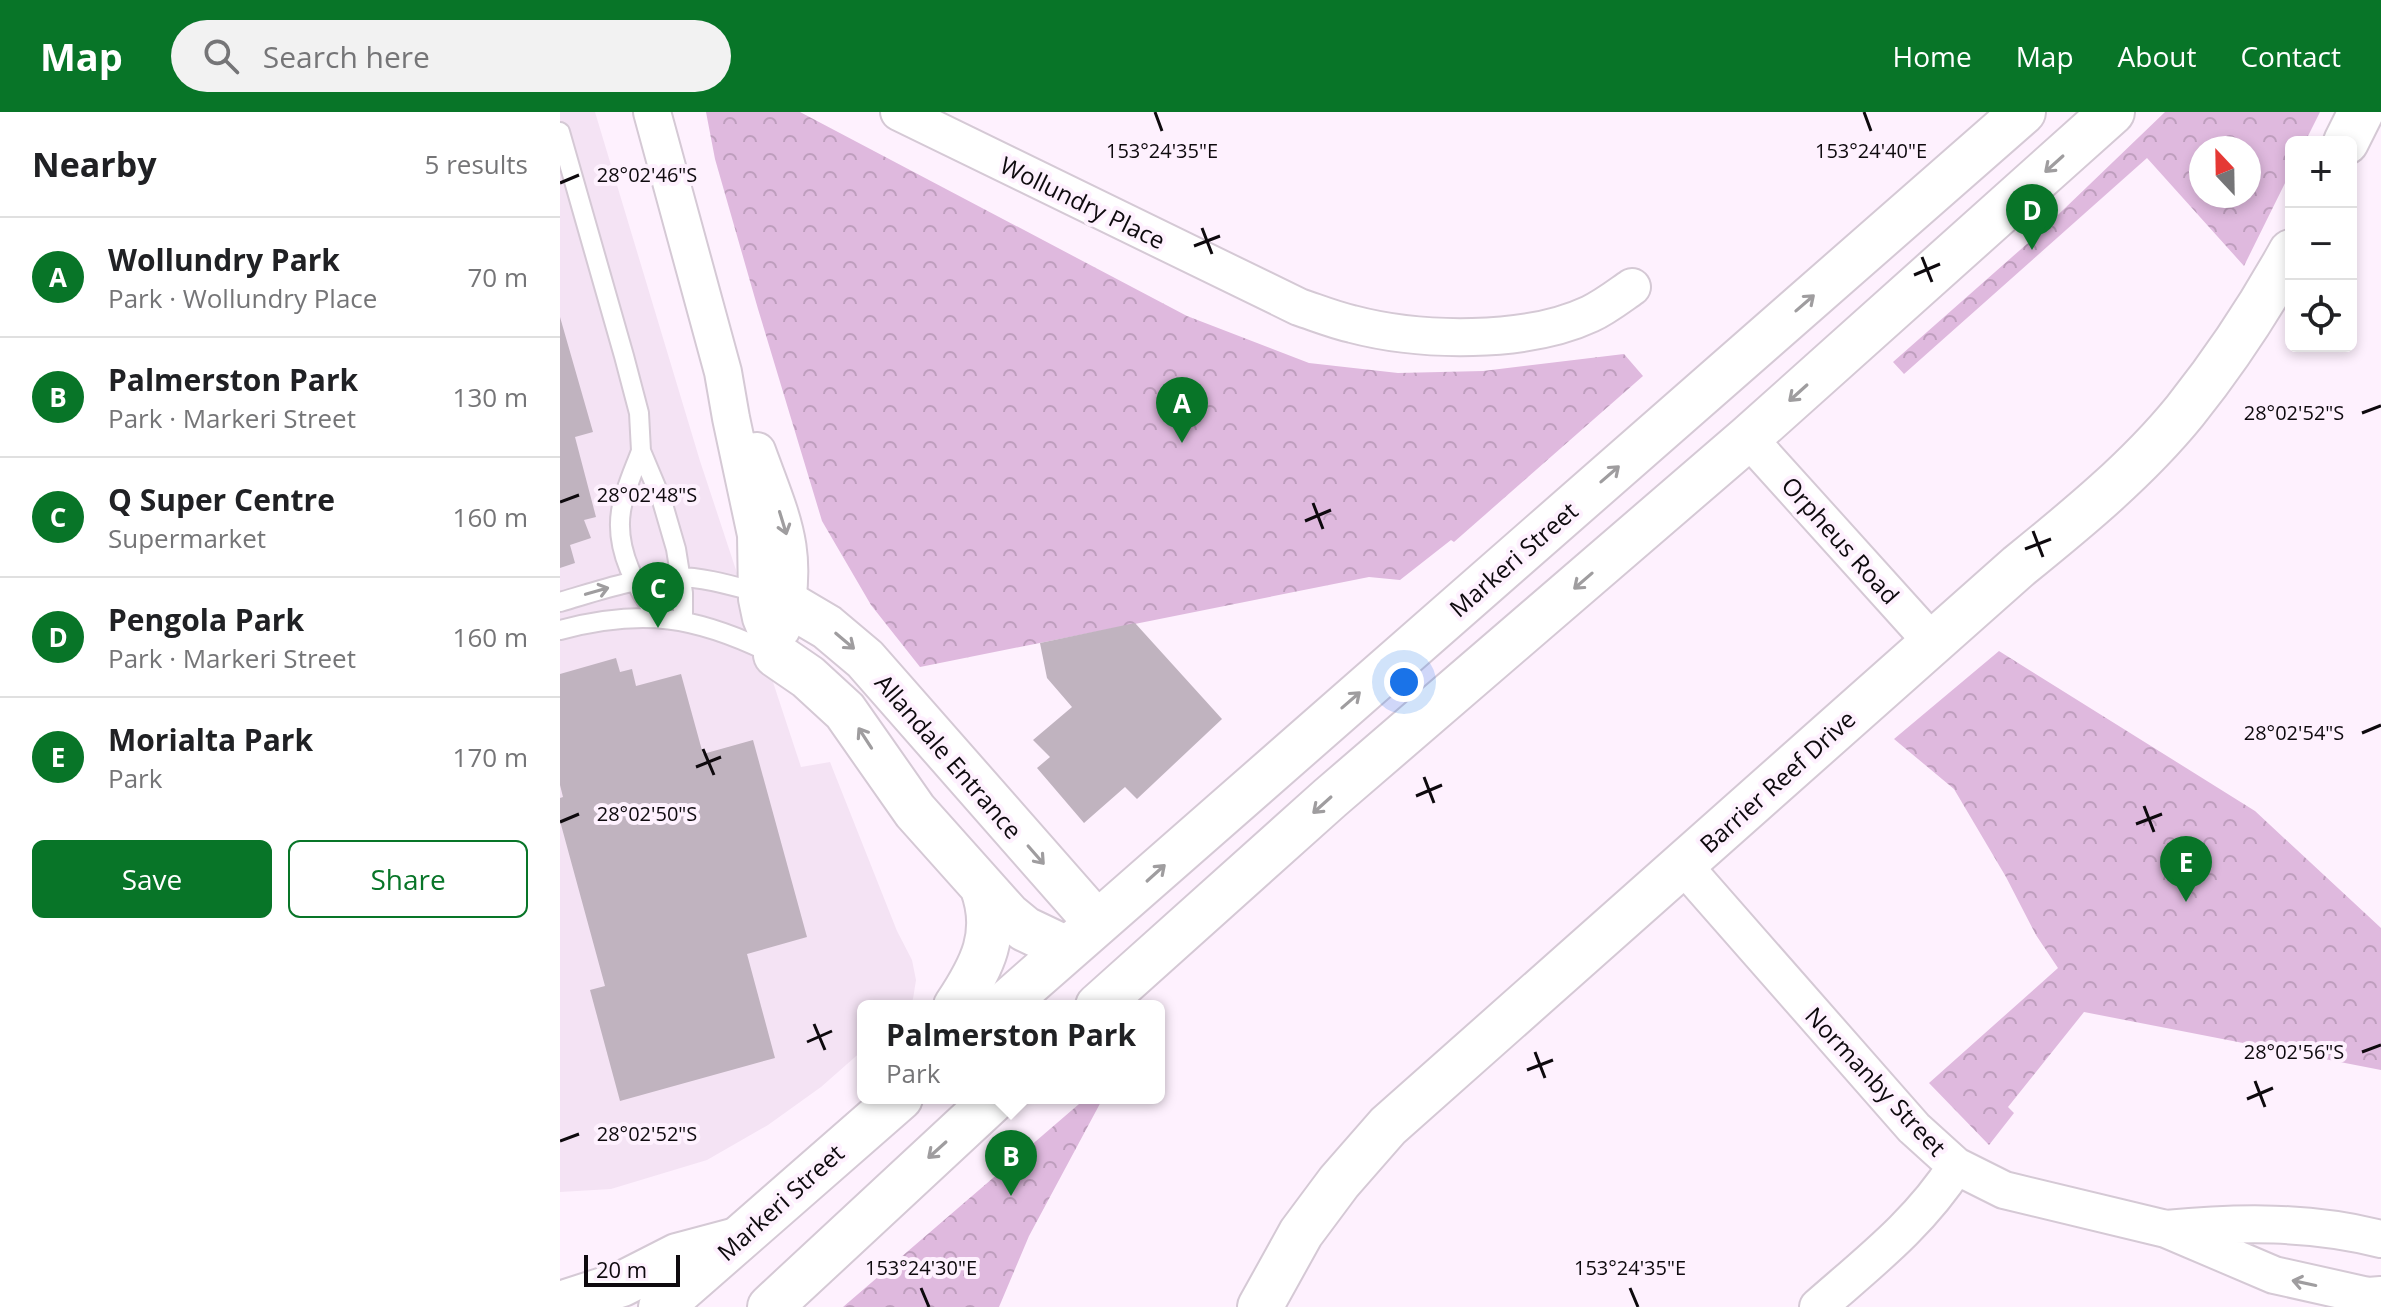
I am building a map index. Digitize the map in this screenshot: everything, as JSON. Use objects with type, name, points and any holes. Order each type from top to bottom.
[{"type":"main road","name":"Markeri Street","points":[[1010,1000],[2023,112]]},
{"type":"main road","points":[[1105,1000],[1330,798],[1748,438],[2112,112]]},
{"type":"main road","points":[[2349,136],[2361,112]]},
{"type":"main road","name":"Barrier Reef Drive","points":[[1260,1307],[1301,1233],[1339,1182],[1388,1126],[2019,566],[2083,514],[2183,413],[2261,305],[2285,263]]},
{"type":"main road","name":"Allandale Entrance","points":[[772,598],[827,627],[853,648],[964,774],[1082,936]]},
{"type":"main road","name":"Allandale Entrance","points":[[776,655],[815,682],[845,711],[902,793],[1008,915],[1025,929],[1082,936]]},
{"type":"main road","points":[[954,854],[949,807],[964,774]]},
{"type":"main road","points":[[960,1000],[975,975],[987,944],[990,917],[982,886]]},
{"type":"main road","points":[[1082,936],[1137,971]]},
{"type":"main road","name":"Markeri Street","points":[[661,1307],[893,1104]]},
{"type":"main road","points":[[770,1307],[989,1104]]},
{"type":"main road","points":[[560,1304],[622,1284],[677,1256],[737,1240]]},
{"type":"street","points":[[652,112],[723,372],[742,411],[785,529],[791,576],[772,598],[776,655]]},
{"type":"street","name":"Wollundry Place","points":[[899,112],[1299,307],[1352,324],[1403,334],[1500,336],[1542,330],[1591,314],[1632,287]]},
{"type":"street","name":"Orpheus Road","points":[[1748,438],[1933,643]]},
{"type":"street","name":"Normanby Street","points":[[1683,865],[1914,1128],[1956,1166],[2004,1190],[2166,1229],[2274,1275],[2368,1296],[2381,1295]]},
{"type":"street","points":[[1818,1307],[1909,1227],[1942,1189],[1956,1166]]},
{"type":"street","name":"Normanby Street","points":[[2166,1229],[2222,1224],[2300,1224],[2381,1239]]},
{"type":"lane","points":[[560,132],[639,413],[641,451],[662,501],[682,577],[683,621]]},
{"type":"lane","points":[[641,451],[623,501],[620,520],[625,553],[635,581],[658,617]]},
{"type":"lane","points":[[560,602],[635,581],[682,577],[707,580],[772,598]]},
{"type":"lane","points":[[560,630],[612,619],[658,617],[737,636],[776,655]]},
{"type":"shaded area","points":[[560,112],[595,112],[700,461],[801,767],[830,762],[897,931],[912,960],[916,980],[912,1000],[857,1000],[857,1055],[821,1087],[768,1125],[707,1160],[611,1189],[560,1192]]},
{"type":"green space","points":[[706,112],[800,112],[1187,316],[1309,363],[1398,373],[1483,371],[1624,354],[1643,376],[1454,542],[1451,540],[1400,580],[1369,577],[920,667],[871,605],[822,521],[715,159]]},
{"type":"green space","points":[[2165,112],[2320,112],[2308,136],[2285,136],[2285,183],[2244,266],[2192,208],[2261,208],[2261,136],[2189,136],[2189,205],[2147,158],[1904,374],[1893,362],[2037,235]]},
{"type":"green space","points":[[1999,651],[2255,811],[2381,928],[2381,1070],[2084,1012],[2008,1107],[2014,1113],[1989,1145],[1929,1083],[2058,968],[2036,935],[1954,789],[1894,739]]},
{"type":"green space","points":[[1079,1104],[1100,1104],[1029,1236],[999,1307],[843,1307]]},
{"type":"building","points":[[560,317],[593,432],[575,437],[596,517],[584,520],[591,538],[570,545],[575,563],[560,568]]},
{"type":"building","points":[[1135,623],[1222,719],[1137,799],[1125,787],[1084,823],[1037,768],[1050,757],[1033,740],[1072,707],[1047,678],[1040,643]]},
{"type":"building","points":[[616,658],[620,672],[632,669],[636,686],[681,674],[703,754],[753,740],[807,937],[747,954],[775,1058],[620,1101],[590,990],[605,986],[560,821],[560,798],[563,797],[560,785],[560,674]]},
{"type":"place","name":"Pengola Park","points":[[2032,250]]},
{"type":"place","name":"Wollundry Park","points":[[1182,443]]},
{"type":"place","name":"Q Super Centre","points":[[658,628]]},
{"type":"place","name":"Morialta Park","points":[[2186,902]]},
{"type":"place","name":"Palmerston Park","points":[[1011,1196]]}]
